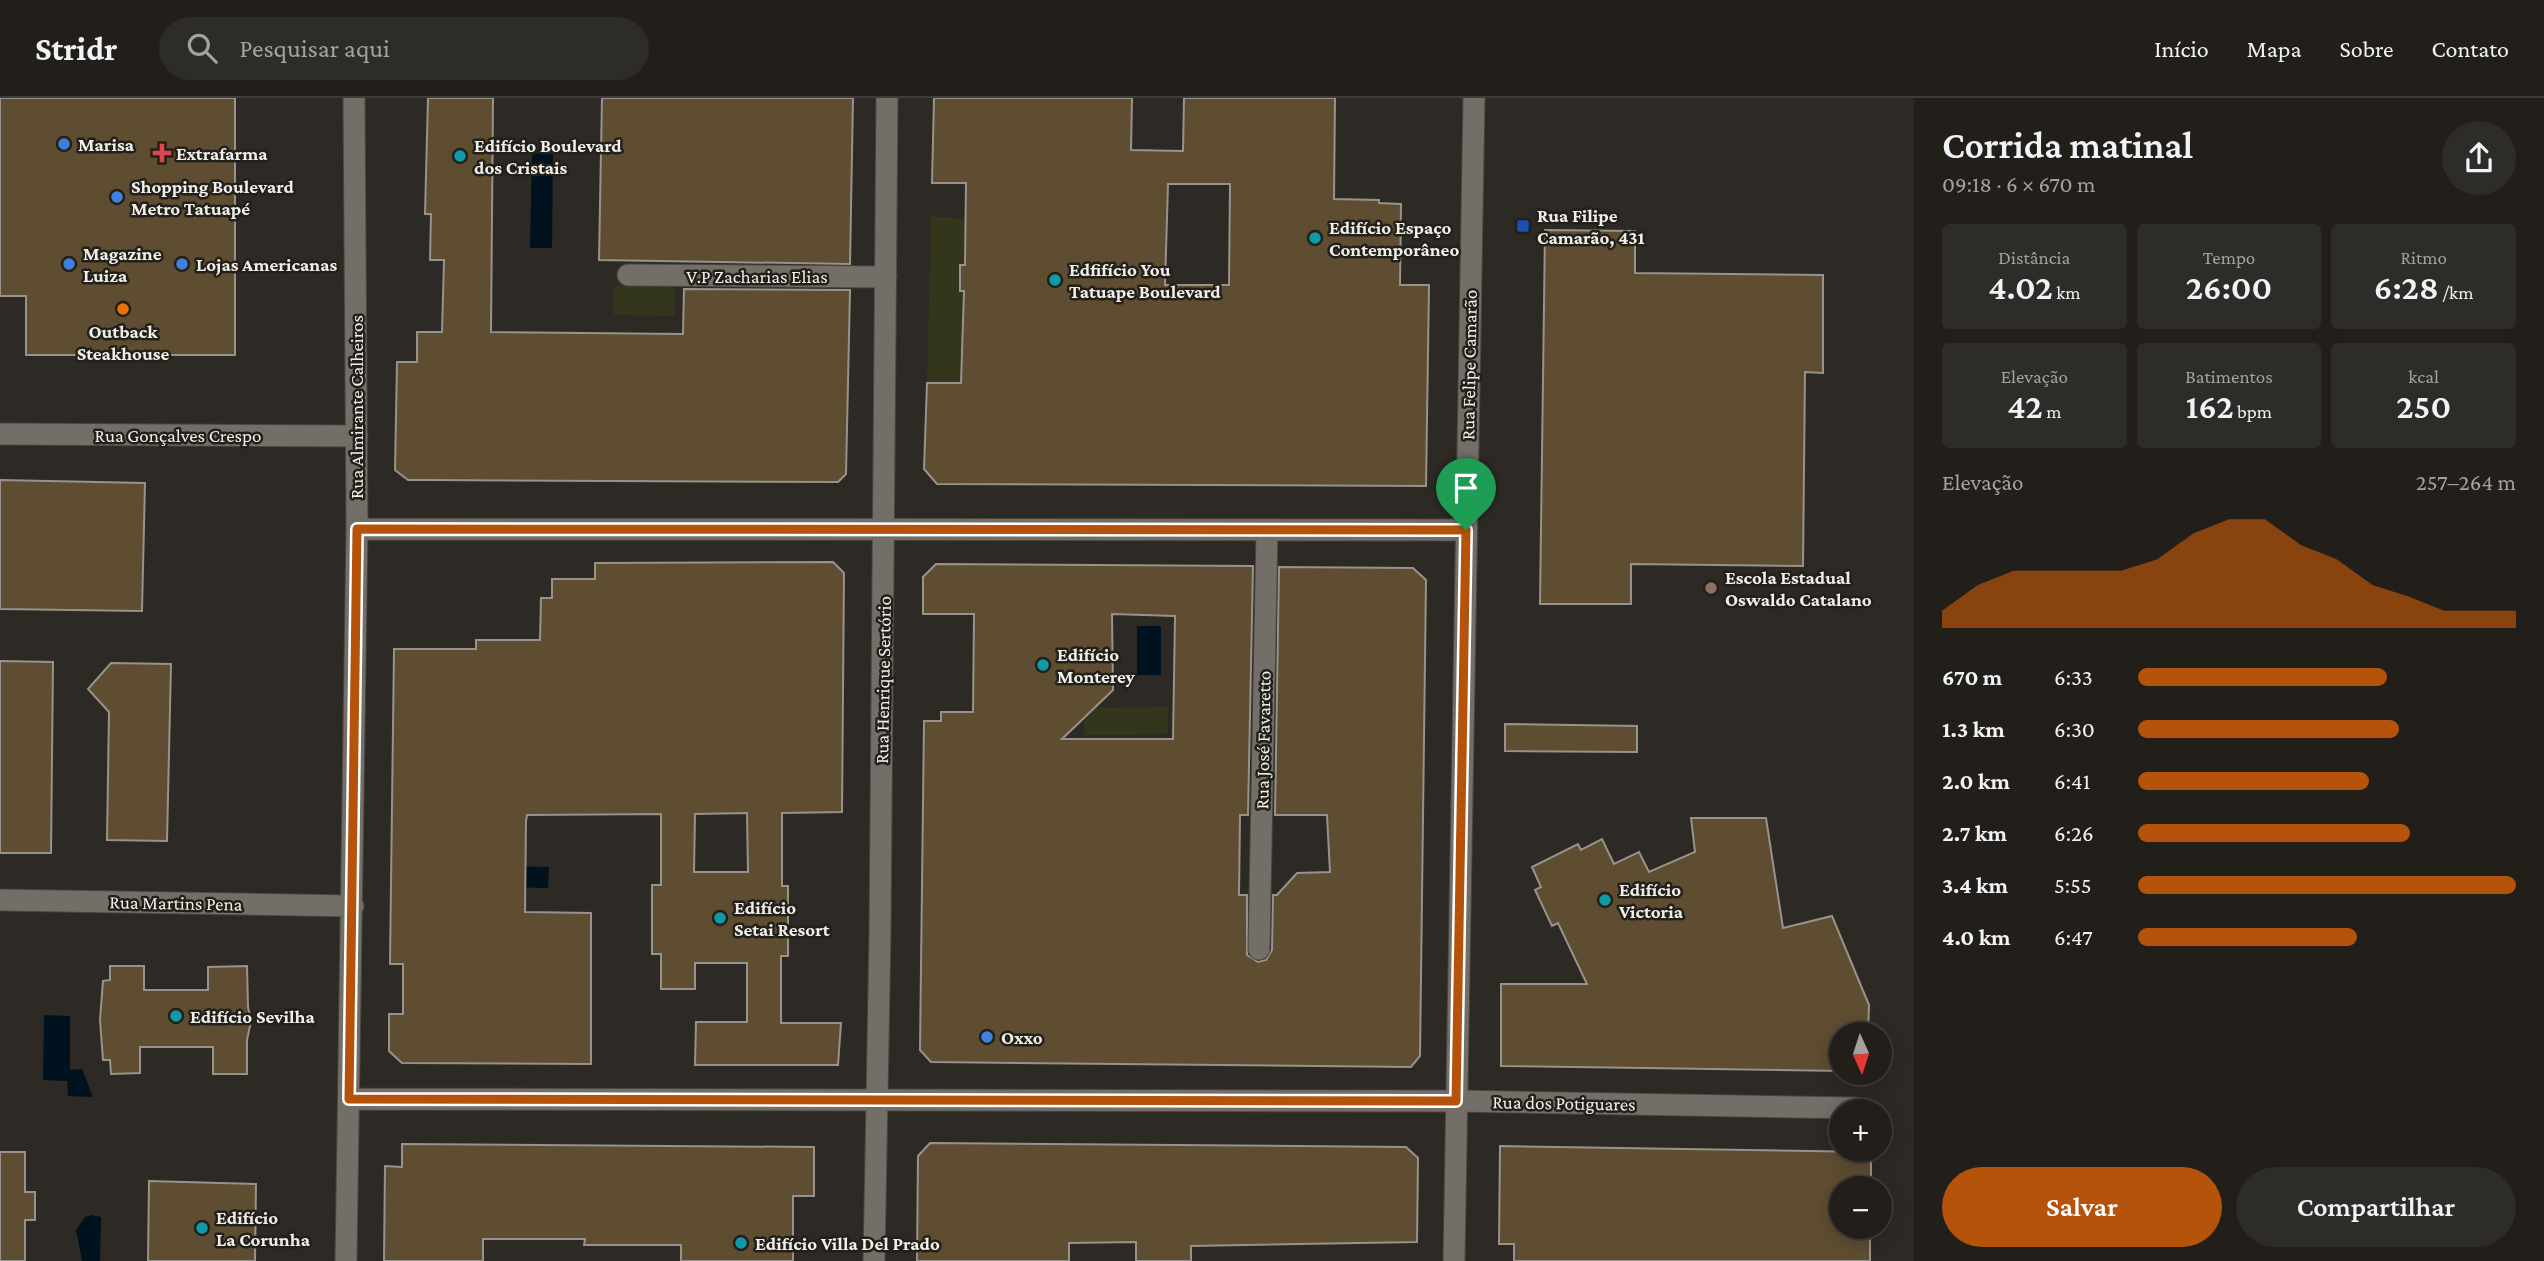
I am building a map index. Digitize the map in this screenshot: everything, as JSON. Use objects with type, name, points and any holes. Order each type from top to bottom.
[{"type":"street","name":"Rua Almirante Calheiros","points":[[346,1261],[357,529],[354,98]]},
{"type":"street","name":"Rua Henrique Sertório","points":[[874,1261],[887,98]]},
{"type":"street","name":"Rua Felipe Camarão","points":[[1454,1261],[1474,98]]},
{"type":"street","name":"V.P Zacharias Elias","points":[[628,275],[886,277]]},
{"type":"street","name":"Rua Gonçalves Crespo","points":[[0,434],[357,436]]},
{"type":"street","points":[[357,529],[1466,530]]},
{"type":"street","name":"Rua José Favaretto","points":[[1259,949],[1267,530]]},
{"type":"street","name":"Rua Martins Pena","points":[[0,900],[353,906]]},
{"type":"street","name":"Rua dos Potiguares","points":[[349,1099],[1456,1101],[1829,1108]]},
{"type":"green space","points":[[931,216],[965,219],[965,265],[960,266],[960,290],[964,291],[962,383],[927,383]]},
{"type":"green space","points":[[614,286],[674,286],[674,316],[614,315]]},
{"type":"green space","points":[[1168,707],[1168,734],[1084,735],[1084,708]]},
{"type":"water","points":[[532,153],[553,154],[552,248],[530,248]]},
{"type":"water","points":[[1137,626],[1161,626],[1161,675],[1137,675]]},
{"type":"water","points":[[495,866],[549,867],[548,888],[495,887]]},
{"type":"water","points":[[44,1015],[70,1016],[70,1070],[82,1069],[93,1097],[68,1096],[67,1081],[43,1080]]},
{"type":"water","points":[[85,1217],[101,1217],[100,1261],[82,1261],[76,1230]]},
{"type":"building","name":"Shopping Boulevard Metro Tatuapé","points":[[0,98],[235,98],[235,355],[26,355],[26,296],[0,296]]},
{"type":"building","points":[[428,98],[493,98],[491,332],[683,334],[684,289],[850,290],[846,474],[838,482],[408,480],[395,470],[397,362],[417,362],[417,332],[442,332],[444,260],[430,260],[431,214],[425,214]]},
{"type":"building","points":[[602,98],[853,98],[850,264],[599,260]]},
{"type":"building","points":[[934,98],[1132,98],[1131,150],[1183,151],[1184,98],[1335,98],[1334,199],[1379,200],[1379,203],[1401,204],[1400,285],[1429,285],[1426,486],[937,484],[924,469],[927,383],[961,383],[964,291],[960,291],[960,265],[965,265],[966,183],[932,183]],"holes":[[[1168,184],[1230,184],[1229,285],[1165,285]]]},
{"type":"building","points":[[1545,230],[1635,231],[1635,273],[1823,275],[1823,373],[1805,372],[1803,566],[1631,564],[1631,604],[1540,604]]},
{"type":"building","points":[[0,480],[145,483],[142,611],[0,609]]},
{"type":"building","points":[[833,562],[844,573],[842,812],[782,813],[782,886],[788,886],[788,956],[781,956],[781,1023],[841,1023],[838,1065],[695,1065],[696,1022],[747,1022],[747,963],[695,963],[695,989],[661,989],[661,954],[652,954],[652,885],[661,885],[661,814],[527,815],[525,912],[591,913],[591,1064],[402,1063],[389,1051],[389,1014],[403,1014],[403,964],[390,964],[394,649],[476,649],[476,640],[540,640],[541,598],[552,598],[552,579],[595,579],[595,563]],"holes":[[[747,813],[748,872],[694,872],[695,814]]]},
{"type":"building","points":[[936,564],[1253,566],[1248,815],[1240,815],[1239,895],[1247,895],[1247,955],[1258,962],[1266,960],[1272,950],[1273,895],[1277,895],[1297,873],[1330,872],[1327,815],[1275,815],[1279,567],[1413,568],[1426,580],[1420,1056],[1411,1067],[931,1062],[920,1050],[924,721],[941,721],[941,712],[973,712],[974,614],[923,614],[923,577]],"holes":[[[1112,614],[1175,616],[1173,739],[1062,739],[1113,690]]]},
{"type":"building","points":[[0,661],[53,662],[51,853],[0,853]]},
{"type":"building","points":[[111,663],[171,664],[167,841],[107,840],[109,712],[88,689]]},
{"type":"building","points":[[1505,724],[1637,726],[1637,752],[1505,751]]},
{"type":"building","points":[[1691,818],[1766,818],[1783,928],[1832,916],[1869,1005],[1868,1022],[1829,1022],[1829,1071],[1501,1066],[1501,984],[1587,984],[1558,923],[1552,926],[1535,890],[1541,887],[1532,867],[1578,844],[1581,850],[1602,839],[1614,864],[1639,852],[1649,872],[1695,852]]},
{"type":"building","name":"Edifício Sevilha","points":[[110,966],[144,966],[144,990],[208,990],[208,967],[247,966],[251,1021],[247,1040],[247,1074],[213,1074],[213,1047],[140,1047],[140,1073],[111,1074],[110,1060],[103,1060],[100,1020],[103,981],[110,980]]},
{"type":"building","points":[[930,1143],[1406,1147],[1418,1158],[1417,1242],[1191,1246],[1191,1261],[1136,1261],[1136,1242],[1069,1243],[1069,1261],[917,1261],[918,1156]]},
{"type":"building","points":[[402,1144],[814,1147],[814,1196],[793,1196],[793,1261],[681,1261],[681,1245],[584,1245],[585,1239],[483,1239],[483,1261],[384,1261],[385,1166],[402,1167]]},
{"type":"building","points":[[1500,1146],[1829,1151],[1829,1162],[1871,1162],[1871,1176],[1829,1176],[1829,1239],[1870,1239],[1870,1261],[1514,1261],[1514,1244],[1499,1244]]},
{"type":"building","points":[[0,1152],[25,1152],[25,1192],[35,1192],[35,1220],[25,1220],[25,1261],[0,1261]]},
{"type":"building","name":"Edifício La Corunha","points":[[149,1181],[256,1184],[255,1261],[148,1261]]},
{"type":"place","name":"Marisa","points":[[64,144]]},
{"type":"place","name":"Extrafarma","points":[[162,153]]},
{"type":"place","name":"Edifício Boulevard dos Cristais","points":[[460,156]]},
{"type":"place","name":"Shopping Boulevard Metro Tatuapé","points":[[117,197]]},
{"type":"place","name":"Rua Filipe Camarão, 431","points":[[1523,226]]},
{"type":"place","name":"Edifício Espaço Contemporâneo","points":[[1315,238]]},
{"type":"place","name":"Magazine Luiza","points":[[69,264]]},
{"type":"place","name":"Lojas Americanas","points":[[182,264]]},
{"type":"place","name":"Edfifício You Tatuape Boulevard","points":[[1055,280]]},
{"type":"place","name":"Outback Steakhouse","points":[[123,309]]},
{"type":"place","name":"Escola Estadual Oswaldo Catalano","points":[[1711,588]]},
{"type":"place","name":"Edifício Monterey","points":[[1043,665]]},
{"type":"place","name":"Edifício Victoria","points":[[1605,900]]},
{"type":"place","name":"Edifício Setai Resort","points":[[720,918]]},
{"type":"place","name":"Edifício Sevilha","points":[[176,1016]]},
{"type":"place","name":"Oxxo","points":[[987,1037]]},
{"type":"place","name":"Edifício La Corunha","points":[[202,1228]]},
{"type":"place","name":"Edifício Villa Del Prado","points":[[741,1243]]},
{"type":"route","points":[[357,529],[1466,530],[1456,1101],[349,1099],[357,529]]}]
